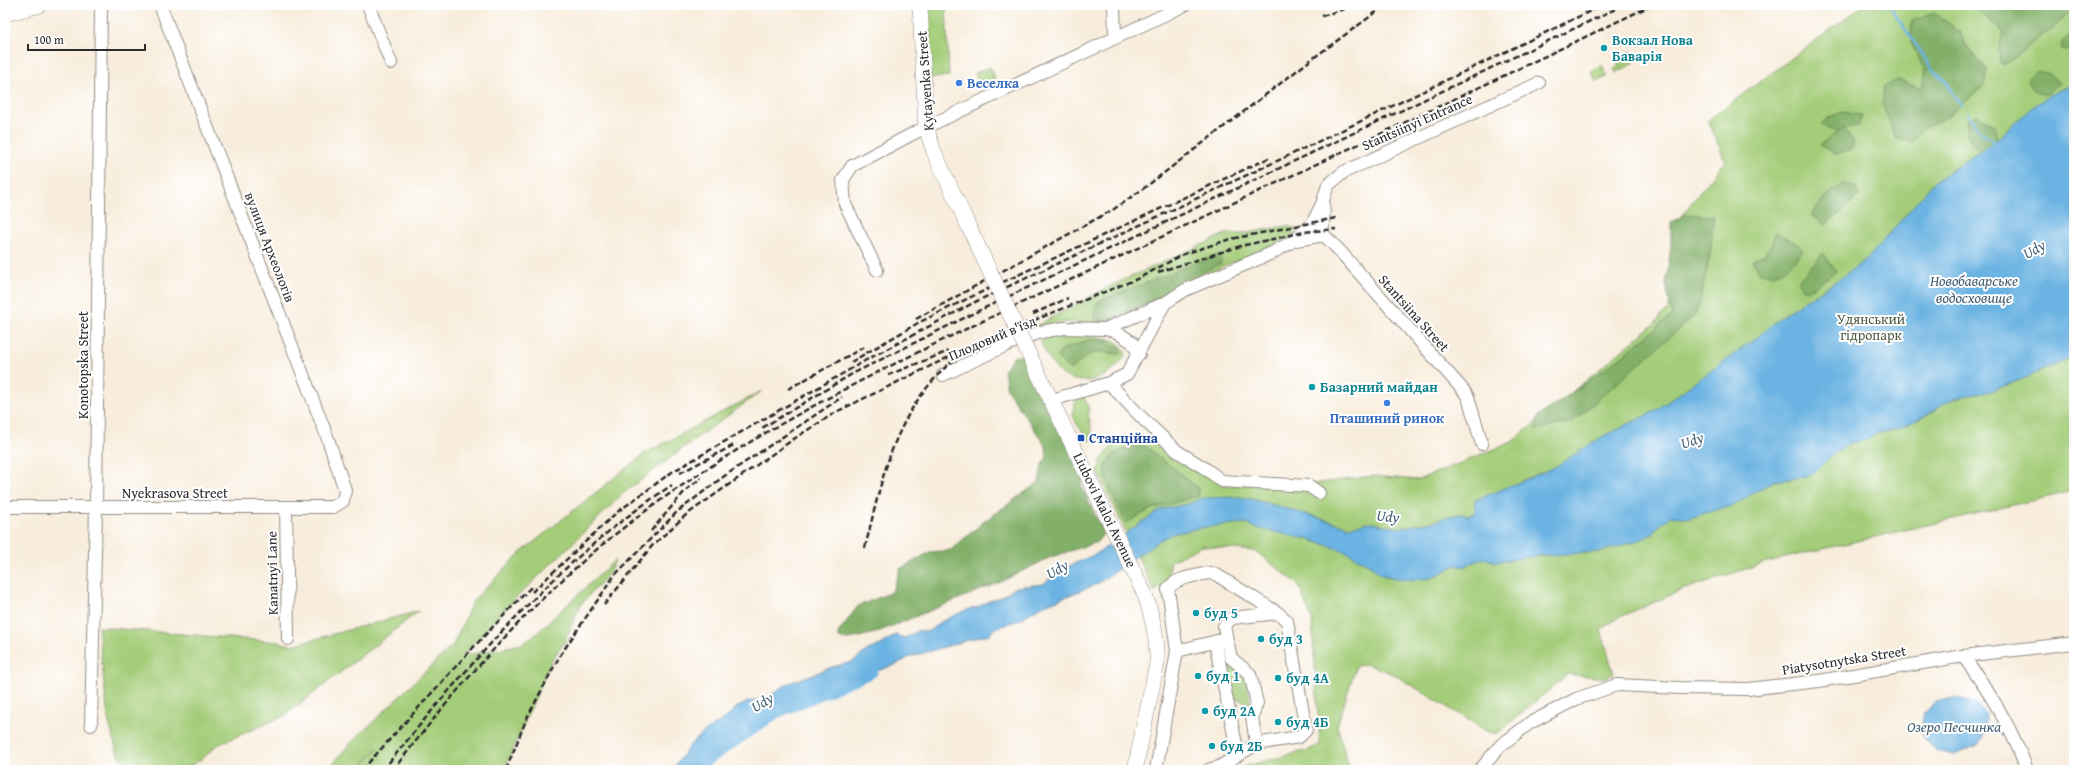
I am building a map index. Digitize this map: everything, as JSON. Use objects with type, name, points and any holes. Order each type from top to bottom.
[{"type":"main road","points":[[5,14],[40,5]]},
{"type":"main road","name":"Kytayenka Street","points":[[920,5],[926,127],[934,152],[966,221]]},
{"type":"main road","name":"Liubovi Maloi Avenue","points":[[966,221],[1145,594],[1154,623],[1158,650],[1157,663],[1135,770]]},
{"type":"street","name":"Konotopska Street","points":[[90,725],[96,508],[100,5]]},
{"type":"street","name":"вулиця Археологів","points":[[160,5],[328,439],[345,490],[343,501]]},
{"type":"street","points":[[368,5],[391,63]]},
{"type":"street","points":[[1114,5],[1115,38]]},
{"type":"street","points":[[877,270],[845,204],[843,180],[852,166],[926,127],[1185,5]]},
{"type":"street","name":"Stantsiinyi Entrance","points":[[1295,240],[1312,224],[1322,204],[1328,186],[1344,172],[1539,82]]},
{"type":"street","points":[[1104,329],[1165,303],[1185,290],[1272,253],[1295,240],[1324,235],[1322,230],[1325,212],[1322,204]]},
{"type":"street","name":"Stantsiina Street","points":[[1324,235],[1464,391],[1468,397],[1482,444]]},
{"type":"street","points":[[1052,400],[1109,383],[1127,374],[1165,303]]},
{"type":"street","name":"Плодовий в'їзд","points":[[943,375],[1041,332],[1064,328],[1104,329],[1123,335],[1132,342],[1139,354]]},
{"type":"street","points":[[1109,383],[1141,417],[1182,455],[1206,469],[1222,481],[1309,486],[1318,493]]},
{"type":"street","name":"Nyekrasova Street","points":[[5,507],[333,507],[343,501]]},
{"type":"street","name":"Kanatnyi Lane","points":[[286,507],[288,639]]},
{"type":"street","points":[[1156,770],[1177,651],[1168,588],[1177,580],[1210,573],[1215,574],[1278,613],[1287,621],[1306,730],[1298,738],[1256,744],[1219,767],[1208,770]]},
{"type":"street","points":[[1238,754],[1221,640],[1224,626],[1232,618],[1278,613]]},
{"type":"street","points":[[1177,651],[1221,640]]},
{"type":"street","points":[[1221,640],[1231,658],[1250,674],[1257,703],[1252,716],[1256,744]]},
{"type":"street","name":"Piatysotnytska Street","points":[[1480,770],[1500,746],[1530,724],[1576,699],[1617,685],[1680,688],[1748,688],[1819,681],[1963,656],[2074,643]]},
{"type":"street","points":[[1963,656],[1994,699],[2021,752],[2027,770]]},
{"type":"street","points":[[1163,732],[1163,770]]},
{"type":"green space","points":[[926,5],[946,5],[949,76],[931,78]]},
{"type":"green space","name":"Удянський гідропарк","points":[[1864,5],[2074,5],[2074,491],[1767,562],[1682,590],[1613,620],[1601,630],[1614,674],[1604,678],[1568,674],[1498,733],[1490,733],[1393,674],[1367,664],[1356,666],[1337,726],[1350,770],[1231,770],[1308,750],[1320,745],[1312,620],[1298,584],[1255,551],[1202,546],[1171,561],[1166,585],[1154,591],[1098,473],[1101,460],[1115,443],[1115,440],[1132,436],[1150,437],[1223,485],[1312,484],[1373,476],[1418,480],[1512,442],[1654,324],[1669,307],[1677,221],[1725,161],[1708,120]]},
{"type":"green space","points":[[1976,5],[2069,5],[2072,8],[2053,29],[2041,36],[2005,65],[2000,63],[1999,47],[2004,33],[1978,10]]},
{"type":"green space","points":[[1934,13],[1959,31],[1968,49],[1987,69],[1984,86],[1945,118],[1921,130],[1912,143],[1896,138],[1882,104],[1884,86],[1898,80],[1922,89],[1925,71],[1911,43],[1912,21]]},
{"type":"green space","points":[[2074,34],[2074,52],[2061,50],[2062,42]]},
{"type":"green space","points":[[1631,51],[1634,63],[1616,73],[1614,69],[1619,66],[1616,59]]},
{"type":"green space","points":[[1602,65],[1607,77],[1596,82],[1591,71]]},
{"type":"green space","points":[[990,67],[995,78],[981,86],[975,73]]},
{"type":"green space","points":[[2036,71],[2047,73],[2059,82],[2058,84],[2048,93],[2038,93],[2030,85],[2027,79]]},
{"type":"green space","points":[[1842,112],[1862,115],[1858,126],[1843,129],[1854,142],[1852,149],[1835,154],[1820,145],[1842,129],[1833,131],[1821,125],[1826,119]]},
{"type":"green space","points":[[1978,115],[1993,124],[1998,139],[1981,152],[1971,141],[1966,129],[1967,119]]},
{"type":"green space","points":[[1843,184],[1855,186],[1859,196],[1826,225],[1811,215],[1825,197]]},
{"type":"green space","points":[[1686,214],[1714,216],[1710,254],[1699,305],[1694,316],[1572,422],[1535,430],[1539,415],[1607,367],[1672,315],[1666,284],[1671,246],[1671,222]]},
{"type":"green space","points":[[1287,226],[1296,229],[1290,238],[1228,264],[1162,298],[1098,325],[1069,322],[1034,327],[1110,286],[1228,233],[1240,234]]},
{"type":"green space","points":[[1776,232],[1797,244],[1803,250],[1785,269],[1774,274],[1760,273],[1752,260],[1758,258],[1768,250]]},
{"type":"green space","points":[[1823,253],[1836,271],[1808,291],[1801,288],[1799,280]]},
{"type":"green space","points":[[1220,255],[1222,263],[1207,270],[1181,288],[1109,320],[1095,321],[1093,314],[1098,302],[1194,263]]},
{"type":"green space","points":[[1073,336],[1111,339],[1122,347],[1126,354],[1121,362],[1100,378],[1083,381],[1074,380],[1060,373],[1052,364],[1039,337]]},
{"type":"green space","points":[[1091,339],[1108,341],[1120,348],[1122,353],[1119,355],[1097,352],[1082,360],[1070,370],[1057,357],[1062,350]]},
{"type":"green space","points":[[1022,355],[1084,477],[1081,485],[1104,533],[1097,542],[1049,558],[998,583],[875,633],[846,640],[839,638],[838,633],[858,606],[892,592],[900,569],[930,552],[951,550],[982,523],[1039,482],[1042,464],[1047,457],[1046,446],[1007,390],[1004,370],[1013,357]]},
{"type":"green space","points":[[762,391],[625,492],[511,603],[462,656],[522,644],[536,634],[615,560],[609,574],[580,605],[565,642],[552,659],[504,770],[359,770],[378,748],[358,770],[328,770],[347,747],[453,645],[473,601],[519,554],[644,454]]},
{"type":"green space","points":[[1083,395],[1089,409],[1088,415],[1091,431],[1090,441],[1076,422],[1073,414],[1074,405],[1080,396]]},
{"type":"green space","points":[[1144,445],[1198,488],[1199,496],[1151,509],[1126,523],[1108,484],[1105,473],[1107,464],[1113,456],[1125,449]]},
{"type":"green space","points":[[419,611],[286,715],[217,745],[203,758],[183,770],[130,770],[118,755],[108,719],[98,627],[278,642],[293,645]]},
{"type":"green space","points":[[1229,665],[1246,675],[1251,704],[1233,697]]},
{"type":"water","name":"Новобаварське водосховище","points":[[2074,83],[2074,356],[2028,377],[1991,391],[1954,398],[1927,415],[1898,429],[1874,434],[1868,440],[1850,443],[1830,457],[1816,471],[1806,477],[1773,481],[1733,506],[1690,518],[1671,516],[1652,534],[1640,540],[1600,552],[1536,556],[1496,562],[1484,558],[1464,567],[1456,565],[1431,578],[1412,580],[1382,575],[1370,565],[1345,551],[1308,539],[1256,528],[1244,523],[1199,528],[1172,534],[1160,540],[1097,584],[1040,607],[1019,620],[996,628],[989,634],[910,657],[895,665],[826,688],[741,733],[706,756],[689,770],[672,770],[690,745],[703,733],[728,716],[736,708],[748,702],[767,698],[787,684],[832,667],[852,662],[868,650],[881,645],[895,635],[905,638],[919,630],[925,632],[933,629],[938,623],[966,610],[978,607],[991,600],[999,598],[1016,587],[1043,584],[1062,569],[1096,554],[1161,509],[1188,504],[1203,498],[1240,497],[1256,500],[1350,527],[1368,522],[1398,528],[1432,522],[1449,516],[1461,514],[1467,516],[1476,513],[1474,501],[1555,467],[1602,437],[1655,411],[1755,339],[1790,310],[1840,279],[1869,257],[1935,181],[1994,142],[2030,109],[2050,95]]},
{"type":"water","name":"Озеро Песчинка","points":[[1956,697],[1975,703],[1986,714],[1986,731],[1978,745],[1954,755],[1937,751],[1925,741],[1921,728],[1924,712],[1936,702]]},
{"type":"waterway","points":[[1889,5],[1933,70],[1945,80],[1961,105]]},
{"type":"waterway","points":[[1967,113],[1978,129],[1994,142]]},
{"type":"waterway","name":"Udy","points":[[690,770],[775,712],[871,671]]},
{"type":"railway","points":[[1322,16],[1357,5]]},
{"type":"railway","points":[[916,319],[1114,209],[1147,186],[1312,59],[1386,5]]},
{"type":"railway","points":[[532,592],[616,513],[672,472],[868,359],[975,302],[1307,147],[1603,5]]},
{"type":"railway","points":[[762,428],[852,374],[978,311],[1624,5]]},
{"type":"railway","points":[[393,770],[475,670],[504,638],[565,578],[597,549],[631,522],[683,484],[738,450],[793,417],[908,357],[1652,5]]},
{"type":"railway","points":[[851,362],[918,323],[973,296],[1271,157]]},
{"type":"railway","points":[[604,605],[652,546],[686,515],[798,436],[838,411],[982,341],[1137,279],[1184,254],[1231,239],[1336,218]]},
{"type":"railway","points":[[1158,272],[1241,246],[1304,232],[1336,229]]},
{"type":"railway","points":[[1033,314],[1068,298]]},
{"type":"railway","points":[[788,389],[866,346]]},
{"type":"railway","points":[[888,375],[949,351]]},
{"type":"railway","points":[[865,548],[886,468],[905,420],[919,398],[936,377],[958,356]]},
{"type":"railway","points":[[506,770],[526,720],[559,657],[614,576],[677,512],[723,477],[842,397]]},
{"type":"railway","points":[[680,473],[736,444]]},
{"type":"railway","points":[[651,531],[685,491],[701,478]]},
{"type":"railway","points":[[383,770],[482,653],[553,580],[630,514],[672,485]]},
{"type":"railway","points":[[362,770],[468,653],[533,585]]},
{"type":"place","name":"Вокзал Нова Баварія","points":[[1604,48]]},
{"type":"place","name":"Веселка","points":[[959,83]]},
{"type":"place","name":"Базарний майдан","points":[[1312,387]]},
{"type":"place","name":"Пташиний ринок","points":[[1387,403]]},
{"type":"place","name":"Станційна","points":[[1081,438]]},
{"type":"place","name":"буд 5","points":[[1196,613]]},
{"type":"place","name":"буд 3","points":[[1261,639]]},
{"type":"place","name":"буд 1","points":[[1198,676]]},
{"type":"place","name":"буд 4А","points":[[1278,678]]},
{"type":"place","name":"буд 2А","points":[[1205,711]]},
{"type":"place","name":"буд 4Б","points":[[1278,722]]},
{"type":"place","name":"буд 2Б","points":[[1212,746]]}]
